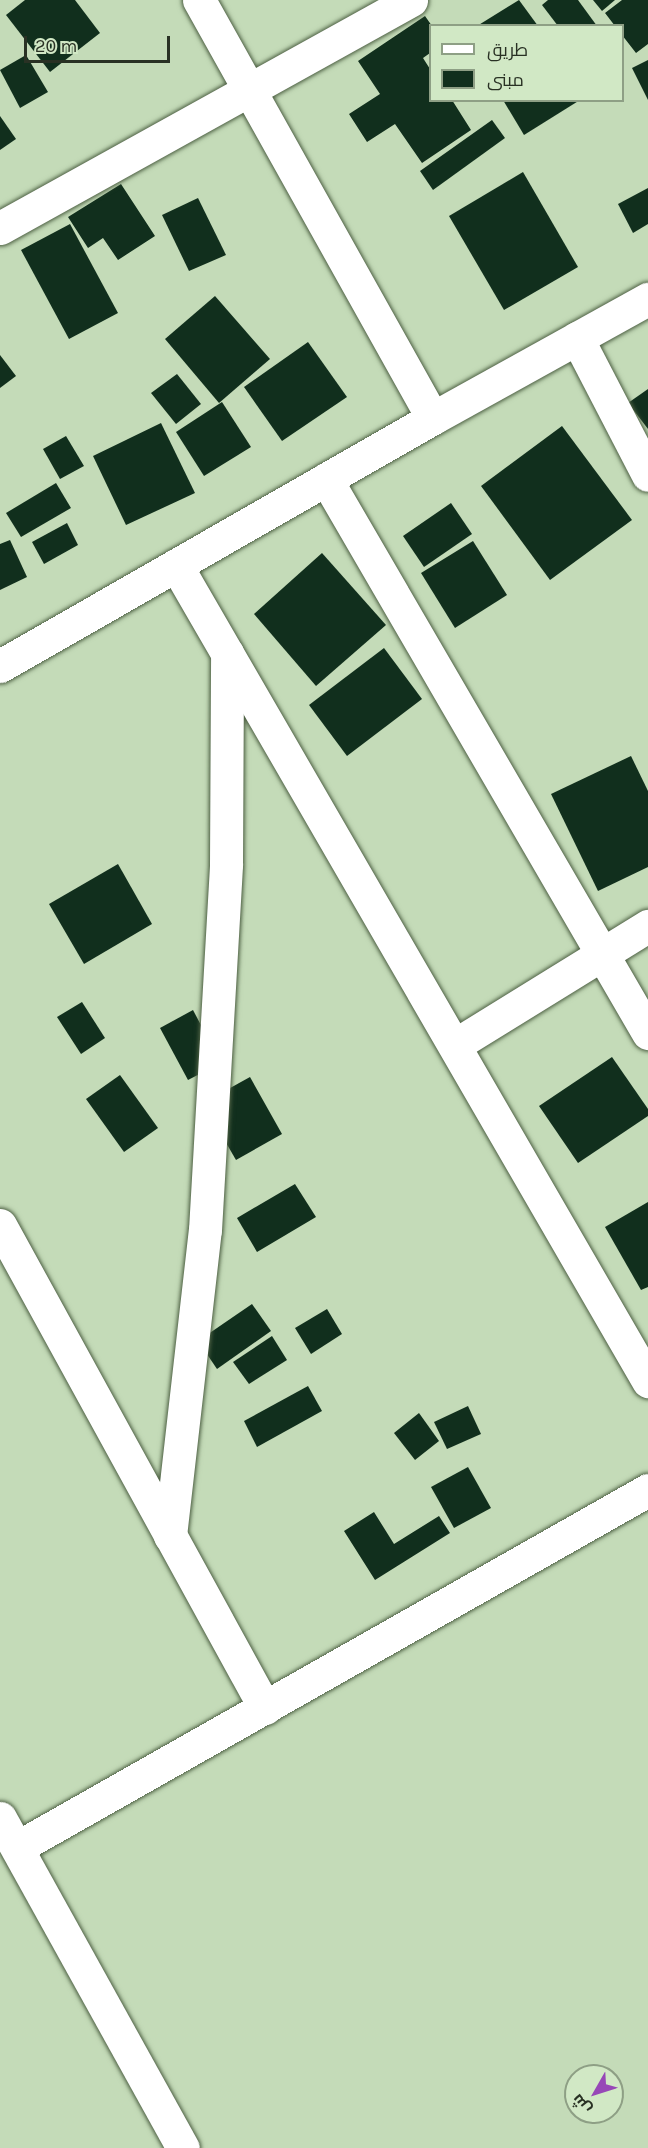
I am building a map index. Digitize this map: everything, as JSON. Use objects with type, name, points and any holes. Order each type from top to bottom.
[{"type":"street","points":[[199,0],[433,418]]},
{"type":"street","points":[[0,228],[411,0]]},
{"type":"street","points":[[0,666],[433,418],[648,299]]},
{"type":"street","points":[[577,338],[648,475]]},
{"type":"street","points":[[326,479],[648,1032]]},
{"type":"street","points":[[176,565],[648,1381]]},
{"type":"street","points":[[170,1536],[205,1230],[226,864],[227,653]]},
{"type":"street","points":[[454,1046],[603,956],[648,926]]},
{"type":"street","points":[[0,1225],[265,1708]]},
{"type":"street","points":[[18,1847],[648,1490]]},
{"type":"street","points":[[0,1818],[183,2148]]},
{"type":"building","points":[[25,0],[75,0],[100,33],[50,72],[6,15]]},
{"type":"building","points":[[519,0],[537,24],[480,24]]},
{"type":"building","points":[[548,0],[578,0],[596,24],[556,24],[542,5]]},
{"type":"building","points":[[593,0],[615,0],[602,11]]},
{"type":"building","points":[[622,0],[648,0],[648,44],[636,53],[624,38],[624,24],[613,24],[605,13]]},
{"type":"building","points":[[425,16],[431,24],[429,54],[423,58],[429,67],[429,102],[453,102],[471,130],[422,163],[395,124],[367,142],[349,114],[380,94],[358,61]]},
{"type":"building","points":[[26,55],[48,92],[20,108],[0,70]]},
{"type":"building","points":[[648,60],[648,100],[632,68]]},
{"type":"building","points":[[504,102],[577,102],[524,135]]},
{"type":"building","points":[[0,116],[16,139],[0,150]]},
{"type":"building","points":[[492,120],[505,138],[433,190],[420,171]]},
{"type":"building","points":[[523,172],[578,267],[504,310],[449,216]]},
{"type":"building","points":[[121,184],[155,236],[118,260],[103,238],[88,248],[68,217]]},
{"type":"building","points":[[648,188],[648,224],[633,233],[618,204]]},
{"type":"building","points":[[198,198],[226,255],[189,271],[162,215]]},
{"type":"building","points":[[70,224],[118,313],[69,339],[21,250]]},
{"type":"building","points":[[215,296],[270,359],[219,403],[165,339]]},
{"type":"building","points":[[308,342],[347,397],[282,441],[244,387]]},
{"type":"building","points":[[0,355],[16,376],[0,388]]},
{"type":"building","points":[[177,374],[201,404],[176,424],[151,393]]},
{"type":"building","points":[[648,389],[648,429],[628,403]]},
{"type":"building","points":[[222,402],[251,447],[204,476],[176,432]]},
{"type":"building","points":[[161,423],[195,493],[126,525],[93,456]]},
{"type":"building","points":[[562,426],[632,520],[550,580],[481,486]]},
{"type":"building","points":[[66,436],[84,466],[60,479],[43,449]]},
{"type":"building","points":[[56,483],[71,508],[21,537],[6,513]]},
{"type":"building","points":[[451,503],[472,534],[424,567],[403,536]]},
{"type":"building","points":[[67,523],[78,545],[44,564],[32,542]]},
{"type":"building","points":[[10,540],[27,577],[0,590],[0,544]]},
{"type":"building","points":[[473,541],[507,595],[455,628],[421,573]]},
{"type":"building","points":[[322,553],[386,625],[316,686],[254,614]]},
{"type":"building","points":[[384,648],[422,699],[347,756],[309,705]]},
{"type":"building","points":[[631,756],[648,791],[648,867],[598,891],[551,794]]},
{"type":"building","points":[[118,864],[152,924],[84,964],[49,904]]},
{"type":"building","points":[[82,1002],[105,1038],[81,1054],[57,1017]]},
{"type":"building","points":[[193,1010],[221,1063],[188,1080],[160,1028]]},
{"type":"building","points":[[612,1057],[648,1109],[648,1116],[578,1163],[539,1106]]},
{"type":"building","points":[[120,1075],[158,1128],[124,1152],[86,1099]]},
{"type":"building","points":[[250,1077],[282,1134],[236,1160],[203,1103]]},
{"type":"building","points":[[295,1184],[316,1217],[257,1252],[237,1218]]},
{"type":"building","points":[[648,1202],[648,1287],[641,1290],[605,1227]]},
{"type":"building","points":[[252,1304],[271,1331],[217,1369],[198,1341]]},
{"type":"building","points":[[327,1309],[342,1334],[311,1354],[295,1328]]},
{"type":"building","points":[[272,1336],[287,1360],[249,1384],[233,1362]]},
{"type":"building","points":[[308,1386],[322,1411],[257,1447],[244,1421]]},
{"type":"building","points":[[468,1406],[481,1434],[447,1449],[434,1422]]},
{"type":"building","points":[[419,1413],[439,1441],[415,1460],[394,1433]]},
{"type":"building","points":[[468,1467],[491,1508],[454,1528],[431,1487]]},
{"type":"building","points":[[374,1512],[394,1544],[439,1516],[450,1533],[375,1580],[344,1531]]}]
